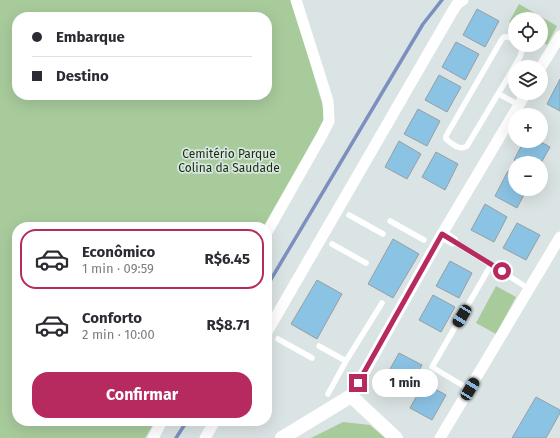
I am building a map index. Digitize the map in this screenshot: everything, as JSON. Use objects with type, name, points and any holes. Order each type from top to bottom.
[{"type":"street","points":[[272,223],[322,135],[328,121],[328,101],[296,0]]},
{"type":"street","points":[[272,323],[452,12],[457,4],[463,0]]},
{"type":"street","points":[[546,60],[560,36]]},
{"type":"street","points":[[282,438],[350,396],[442,234],[522,100]]},
{"type":"street","points":[[442,234],[453,241]]},
{"type":"street","points":[[440,438],[466,387],[526,287],[560,236]]},
{"type":"street","points":[[350,396],[396,438]]},
{"type":"street","points":[[153,438],[159,426]]},
{"type":"street","points":[[205,438],[212,426]]},
{"type":"lane","points":[[508,37],[504,37],[502,39],[446,136],[446,139],[459,148],[467,146],[499,94],[522,52]]},
{"type":"lane","points":[[499,94],[519,105]]},
{"type":"lane","points":[[349,215],[383,234]]},
{"type":"lane","points":[[390,221],[424,240]]},
{"type":"lane","points":[[453,241],[526,287]]},
{"type":"lane","points":[[332,244],[366,263]]},
{"type":"lane","points":[[466,387],[432,367],[491,265]]},
{"type":"lane","points":[[328,394],[346,361],[382,303]]},
{"type":"lane","points":[[278,339],[312,358]]},
{"type":"lane","points":[[319,346],[346,361]]},
{"type":"green space","name":"Cemitério Parque Colina da Saudade","points":[[0,0],[292,0],[328,124],[270,222],[12,222],[12,426],[152,426],[145,438],[0,438]]},
{"type":"green space","points":[[519,4],[533,12],[515,12]]},
{"type":"green space","points":[[548,21],[557,26],[548,43]]},
{"type":"green space","points":[[496,286],[516,297],[496,334],[476,323]]},
{"type":"green space","points":[[343,422],[370,425],[385,438],[311,438]]},
{"type":"building","points":[[477,9],[499,21],[485,47],[463,35]]},
{"type":"building","points":[[456,42],[479,54],[465,80],[442,67]]},
{"type":"building","points":[[439,75],[461,87],[447,112],[425,100]]},
{"type":"building","points":[[560,79],[560,111],[547,104]]},
{"type":"building","points":[[418,109],[440,121],[427,146],[404,134]]},
{"type":"building","points":[[399,141],[421,154],[407,179],[385,167]]},
{"type":"building","points":[[550,147],[545,156],[516,156],[520,148]]},
{"type":"building","points":[[436,152],[458,164],[445,190],[422,177]]},
{"type":"building","points":[[508,171],[508,196],[523,196],[517,208],[495,196]]},
{"type":"building","points":[[485,204],[507,217],[494,242],[471,230]]},
{"type":"building","points":[[517,223],[540,235],[526,260],[503,248]]},
{"type":"building","points":[[393,239],[419,254],[393,298],[368,284]]},
{"type":"building","points":[[450,261],[472,273],[459,298],[436,286]]},
{"type":"building","points":[[317,280],[342,294],[317,339],[291,324]]},
{"type":"building","points":[[433,295],[455,307],[441,332],[419,320]]},
{"type":"building","points":[[399,353],[422,365],[408,390],[385,378]]},
{"type":"building","points":[[424,383],[446,395],[432,420],[410,408]]},
{"type":"building","points":[[536,397],[560,410],[560,413],[546,438],[512,438]]},
{"type":"waterway","points":[[272,278],[423,24],[442,0]]},
{"type":"waterway","points":[[176,438],[184,426]]},
{"type":"route","points":[[358,383],[442,234],[502,271]]}]
